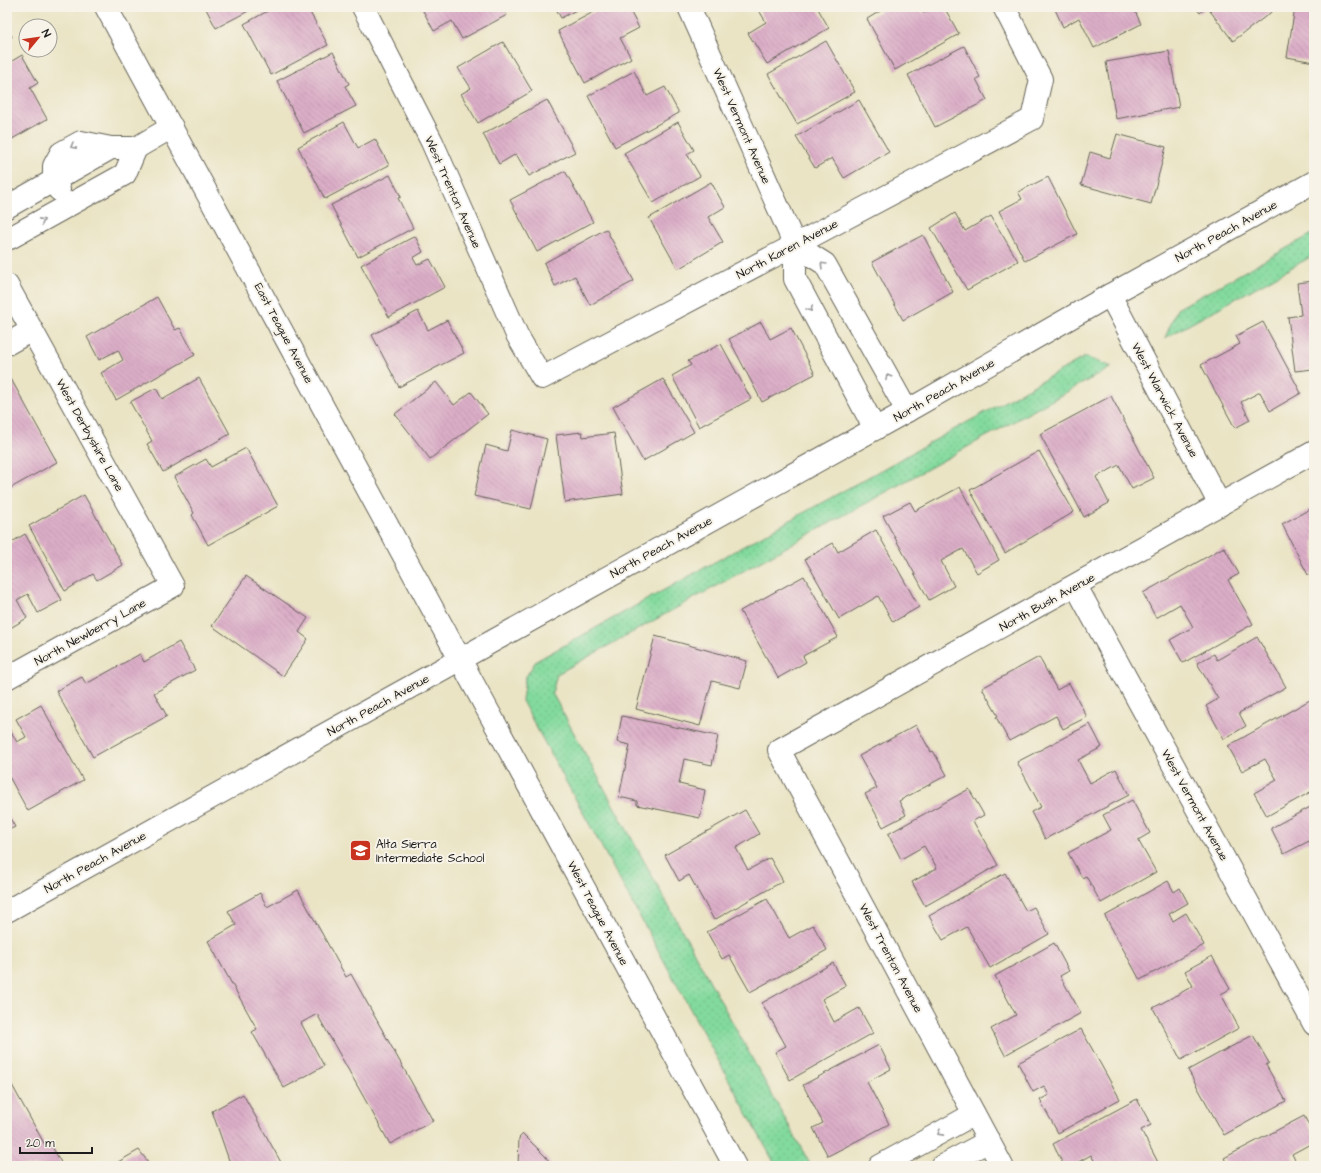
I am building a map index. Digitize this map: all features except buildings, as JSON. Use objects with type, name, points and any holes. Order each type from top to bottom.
[{"type":"street","name":"East Teague Avenue","points":[[106,7],[461,659]]},
{"type":"street","name":"West Trenton Avenue","points":[[363,7],[432,142],[517,335],[542,378]]},
{"type":"street","name":"West Vermont Avenue","points":[[689,7],[795,246],[795,279],[875,429]]},
{"type":"street","name":"North Karen Avenue","points":[[542,378],[795,246],[1032,119],[1041,79],[1004,7]]},
{"type":"street","points":[[7,207],[110,148],[136,148],[172,127]]},
{"type":"street","points":[[7,238],[10,238],[125,174],[136,148]]},
{"type":"street","points":[[54,180],[68,206]]},
{"type":"street","name":"North Peach Avenue","points":[[7,911],[875,429],[1110,295],[1314,182]]},
{"type":"street","points":[[795,246],[825,264],[907,411]]},
{"type":"street","name":"West Derbyshire Lane","points":[[7,285],[173,586]]},
{"type":"street","name":"West Warwick Avenue","points":[[1110,295],[1220,505]]},
{"type":"street","points":[[7,344],[32,330]]},
{"type":"street","name":"North Bush Avenue","points":[[779,750],[1076,586],[1314,452]]},
{"type":"street","name":"North Newberry Lane","points":[[7,678],[173,586]]},
{"type":"street","name":"West Vermont Avenue","points":[[1076,586],[1314,1024]]},
{"type":"street","name":"West Teague Avenue","points":[[461,659],[735,1166]]},
{"type":"street","name":"West Trenton Avenue","points":[[779,750],[1002,1166]]},
{"type":"street","points":[[880,1166],[974,1114]]},
{"type":"street","points":[[942,1166],[989,1141]]},
{"type":"green space","points":[[1314,233],[1314,255],[1165,338],[1177,309]]},
{"type":"green space","points":[[1085,357],[1112,367],[557,674],[552,693],[811,1166],[776,1166],[522,701],[525,678],[536,661]]},
{"type":"place","name":"Alta Sierra Intermediate School","points":[[361,851]]}]
